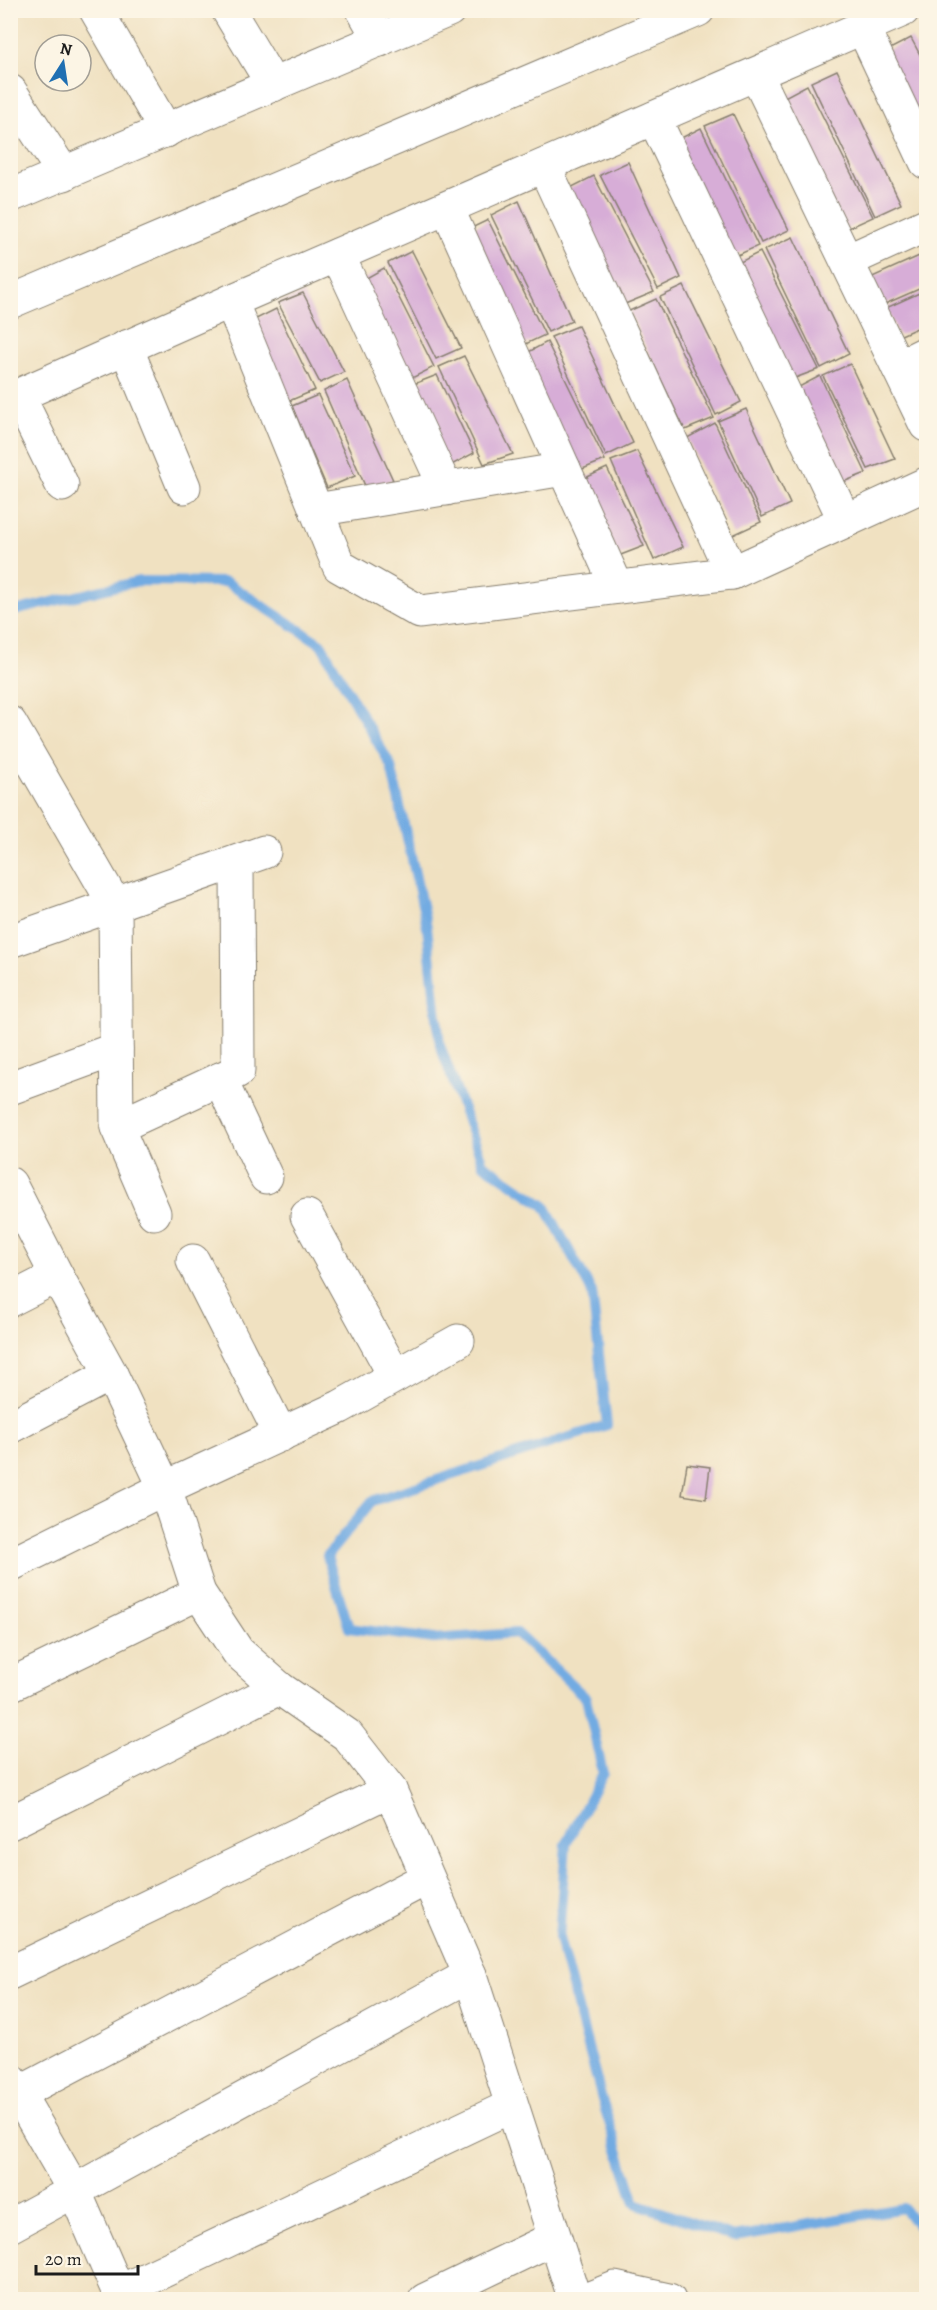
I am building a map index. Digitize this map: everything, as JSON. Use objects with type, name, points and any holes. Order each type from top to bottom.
[{"type":"street","points":[[96,10],[166,131]]},
{"type":"street","points":[[228,10],[273,86]]},
{"type":"street","points":[[363,10],[380,40]]},
{"type":"street","points":[[10,196],[449,10]]},
{"type":"street","points":[[10,302],[698,10]]},
{"type":"street","points":[[62,485],[14,397],[903,10]]},
{"type":"street","points":[[863,28],[927,162]]},
{"type":"street","points":[[756,74],[847,261],[912,360],[927,425]]},
{"type":"street","points":[[10,92],[64,174]]},
{"type":"street","points":[[654,118],[845,521]]},
{"type":"street","points":[[544,166],[732,573]]},
{"type":"street","points":[[447,208],[617,587]]},
{"type":"street","points":[[847,261],[927,225]]},
{"type":"street","points":[[338,255],[446,489]]},
{"type":"street","points":[[231,301],[339,566],[420,612],[732,573],[927,484]]},
{"type":"street","points":[[126,347],[184,487]]},
{"type":"street","points":[[316,510],[564,469]]},
{"type":"street","points":[[10,723],[115,905],[117,1127],[154,1213]]},
{"type":"street","points":[[10,941],[250,857],[238,1071],[117,1127]]},
{"type":"street","points":[[10,1088],[116,1049]]},
{"type":"street","points":[[220,1079],[266,1177]]},
{"type":"street","points":[[10,1184],[111,1374],[165,1488],[199,1593],[238,1652],[279,1688],[347,1735],[390,1790],[470,1975],[575,2300]]},
{"type":"street","points":[[307,1216],[395,1376]]},
{"type":"street","points":[[192,1261],[280,1435]]},
{"type":"street","points":[[10,1300],[57,1276]]},
{"type":"street","points":[[10,1565],[165,1488],[340,1407],[458,1341]]},
{"type":"street","points":[[10,1427],[111,1374]]},
{"type":"street","points":[[10,1685],[199,1593]]},
{"type":"street","points":[[10,1823],[279,1688]]},
{"type":"street","points":[[10,1973],[390,1790]]},
{"type":"street","points":[[427,1878],[13,2090],[75,2192],[121,2296],[511,2106]]},
{"type":"street","points":[[10,2226],[470,1975]]},
{"type":"street","points":[[425,2300],[554,2238]]},
{"type":"street","points":[[585,2300],[615,2289],[669,2300]]},
{"type":"building","points":[[911,38],[926,66],[926,137],[884,52]]},
{"type":"building","points":[[837,70],[901,204],[875,216],[811,82]]},
{"type":"building","points":[[807,85],[873,217],[842,231],[777,101]]},
{"type":"building","points":[[733,114],[789,230],[761,243],[705,126]]},
{"type":"building","points":[[701,128],[758,246],[731,258],[673,142]]},
{"type":"building","points":[[628,162],[681,278],[658,289],[600,175]]},
{"type":"building","points":[[594,176],[654,292],[625,304],[568,189]]},
{"type":"building","points":[[519,201],[572,321],[548,332],[491,215]]},
{"type":"building","points":[[488,220],[545,335],[515,349],[463,232]]},
{"type":"building","points":[[793,237],[849,354],[821,368],[764,250]]},
{"type":"building","points":[[412,251],[461,348],[436,359],[388,263]]},
{"type":"building","points":[[760,252],[819,369],[787,381],[734,265]]},
{"type":"building","points":[[926,253],[926,286],[885,304],[870,278]]},
{"type":"building","points":[[384,268],[434,367],[406,381],[361,281]]},
{"type":"building","points":[[684,286],[741,402],[716,415],[660,297]]},
{"type":"building","points":[[926,290],[926,324],[899,336],[886,308]]},
{"type":"building","points":[[303,293],[344,372],[320,383],[278,303]]},
{"type":"building","points":[[656,299],[714,418],[685,430],[629,311]]},
{"type":"building","points":[[276,309],[315,390],[289,401],[250,322]]},
{"type":"building","points":[[578,326],[633,443],[606,456],[551,337]]},
{"type":"building","points":[[547,342],[605,460],[575,472],[521,356]]},
{"type":"building","points":[[464,356],[513,454],[484,464],[439,367]]},
{"type":"building","points":[[850,364],[895,459],[868,469],[823,376]]},
{"type":"building","points":[[437,375],[474,453],[446,468],[409,386]]},
{"type":"building","points":[[820,376],[866,473],[838,484],[791,391]]},
{"type":"building","points":[[347,380],[393,480],[366,488],[324,391]]},
{"type":"building","points":[[318,395],[355,476],[327,488],[292,406]]},
{"type":"building","points":[[746,409],[790,504],[762,517],[718,421]]},
{"type":"building","points":[[715,423],[761,522],[733,535],[687,438]]},
{"type":"building","points":[[637,451],[683,547],[654,560],[611,461]]},
{"type":"building","points":[[607,468],[644,546],[613,558],[581,480]]},
{"type":"building","points":[[687,1464],[710,1467],[706,1499],[682,1495]]},
{"type":"waterway","points":[[10,612],[139,581],[226,582],[321,644],[391,766],[427,927],[440,1045],[483,1164],[545,1206],[592,1292],[607,1425],[372,1501],[327,1556],[349,1628],[434,1639],[517,1633],[586,1698],[603,1773],[566,1844],[559,1938],[603,2103],[635,2203],[734,2237],[903,2208],[926,2235]]}]
